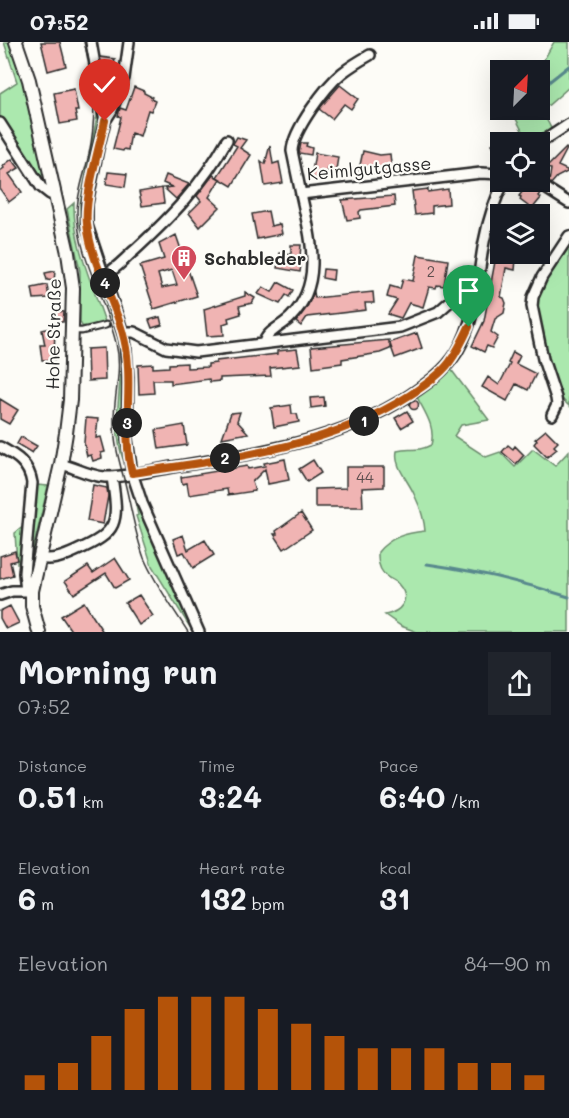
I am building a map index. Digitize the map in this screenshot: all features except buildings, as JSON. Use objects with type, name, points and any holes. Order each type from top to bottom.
[{"type":"main road","name":"Hohe Straße","points":[[16,42],[29,80],[71,269],[70,400],[62,464],[29,591],[39,632]]},
{"type":"street","points":[[91,42],[105,121]]},
{"type":"street","points":[[129,42],[120,90],[105,121],[86,214],[90,237],[102,276],[116,320],[123,332],[127,355],[127,439],[132,473],[142,503],[199,632]]},
{"type":"street","name":"Keimlgutgasse","points":[[370,55],[336,79],[298,128],[292,151],[301,194],[490,173]]},
{"type":"street","points":[[0,123],[41,187],[50,194],[54,194]]},
{"type":"street","points":[[550,136],[569,124]]},
{"type":"street","points":[[102,276],[173,215],[207,173],[227,140]]},
{"type":"street","points":[[550,191],[569,204]]},
{"type":"street","points":[[62,464],[90,475],[112,477],[210,461],[295,444],[348,428],[393,406],[433,379],[449,363],[469,327],[488,222],[500,192]]},
{"type":"street","points":[[264,343],[267,336],[294,313],[307,292],[310,281],[313,255],[301,194]]},
{"type":"street","points":[[552,415],[557,405],[556,398],[543,359],[532,306],[537,286],[569,236]]},
{"type":"street","points":[[123,332],[134,332],[166,348],[196,352],[400,327],[438,312],[471,283],[478,281]]},
{"type":"street","points":[[0,447],[26,465],[31,474],[32,483],[24,573],[29,591],[0,595]]},
{"type":"street","points":[[39,558],[49,561],[69,554],[99,541],[109,532],[116,507],[112,477]]},
{"type":"lane","points":[[72,331],[82,332],[106,325]]},
{"type":"green space","points":[[4,42],[10,42],[26,93],[45,182],[0,118],[0,93],[17,82]]},
{"type":"green space","points":[[86,42],[88,42],[99,96],[99,118],[86,236],[113,315],[111,319],[80,225],[80,204],[97,117],[96,90]]},
{"type":"green space","points":[[554,42],[569,42],[569,87],[550,104],[550,60],[544,60]]},
{"type":"green space","points":[[517,120],[547,120],[552,130],[549,132],[523,132]]},
{"type":"green space","points":[[74,203],[80,248],[105,322],[89,327],[82,326],[80,322],[80,271],[67,209]]},
{"type":"green space","points":[[569,240],[569,406],[560,397],[555,387],[534,309],[538,287]]},
{"type":"green space","points":[[114,325],[120,332],[125,369],[124,462],[117,427],[121,359]]},
{"type":"green space","points":[[450,368],[489,420],[461,425],[454,436],[486,457],[500,452],[515,467],[533,449],[555,466],[569,451],[569,632],[417,632],[401,626],[385,615],[395,611],[403,604],[404,596],[399,585],[382,571],[378,552],[399,537],[425,531],[423,517],[402,473],[397,451],[421,449],[431,445],[431,425],[416,395]]},
{"type":"green space","points":[[131,481],[196,632],[193,632],[152,566],[136,516],[138,515]]},
{"type":"green space","points":[[36,485],[48,486],[28,571]]},
{"type":"green space","points":[[25,525],[21,562],[17,563],[15,533]]},
{"type":"waterway","points":[[550,81],[569,66]]},
{"type":"waterway","points":[[427,564],[534,586],[569,597]]},
{"type":"tram line","points":[[84,42],[91,70],[94,112],[92,140],[77,212],[82,245],[118,353],[114,414],[116,446],[144,558],[159,587],[188,632]]},
{"type":"place","name":"Schableder","points":[[184,281]]},
{"type":"route","points":[[105,121],[86,214],[97,260],[125,339],[128,377],[127,439],[132,473],[210,461],[295,444],[348,428],[393,406],[433,379],[458,350],[469,327]]}]
